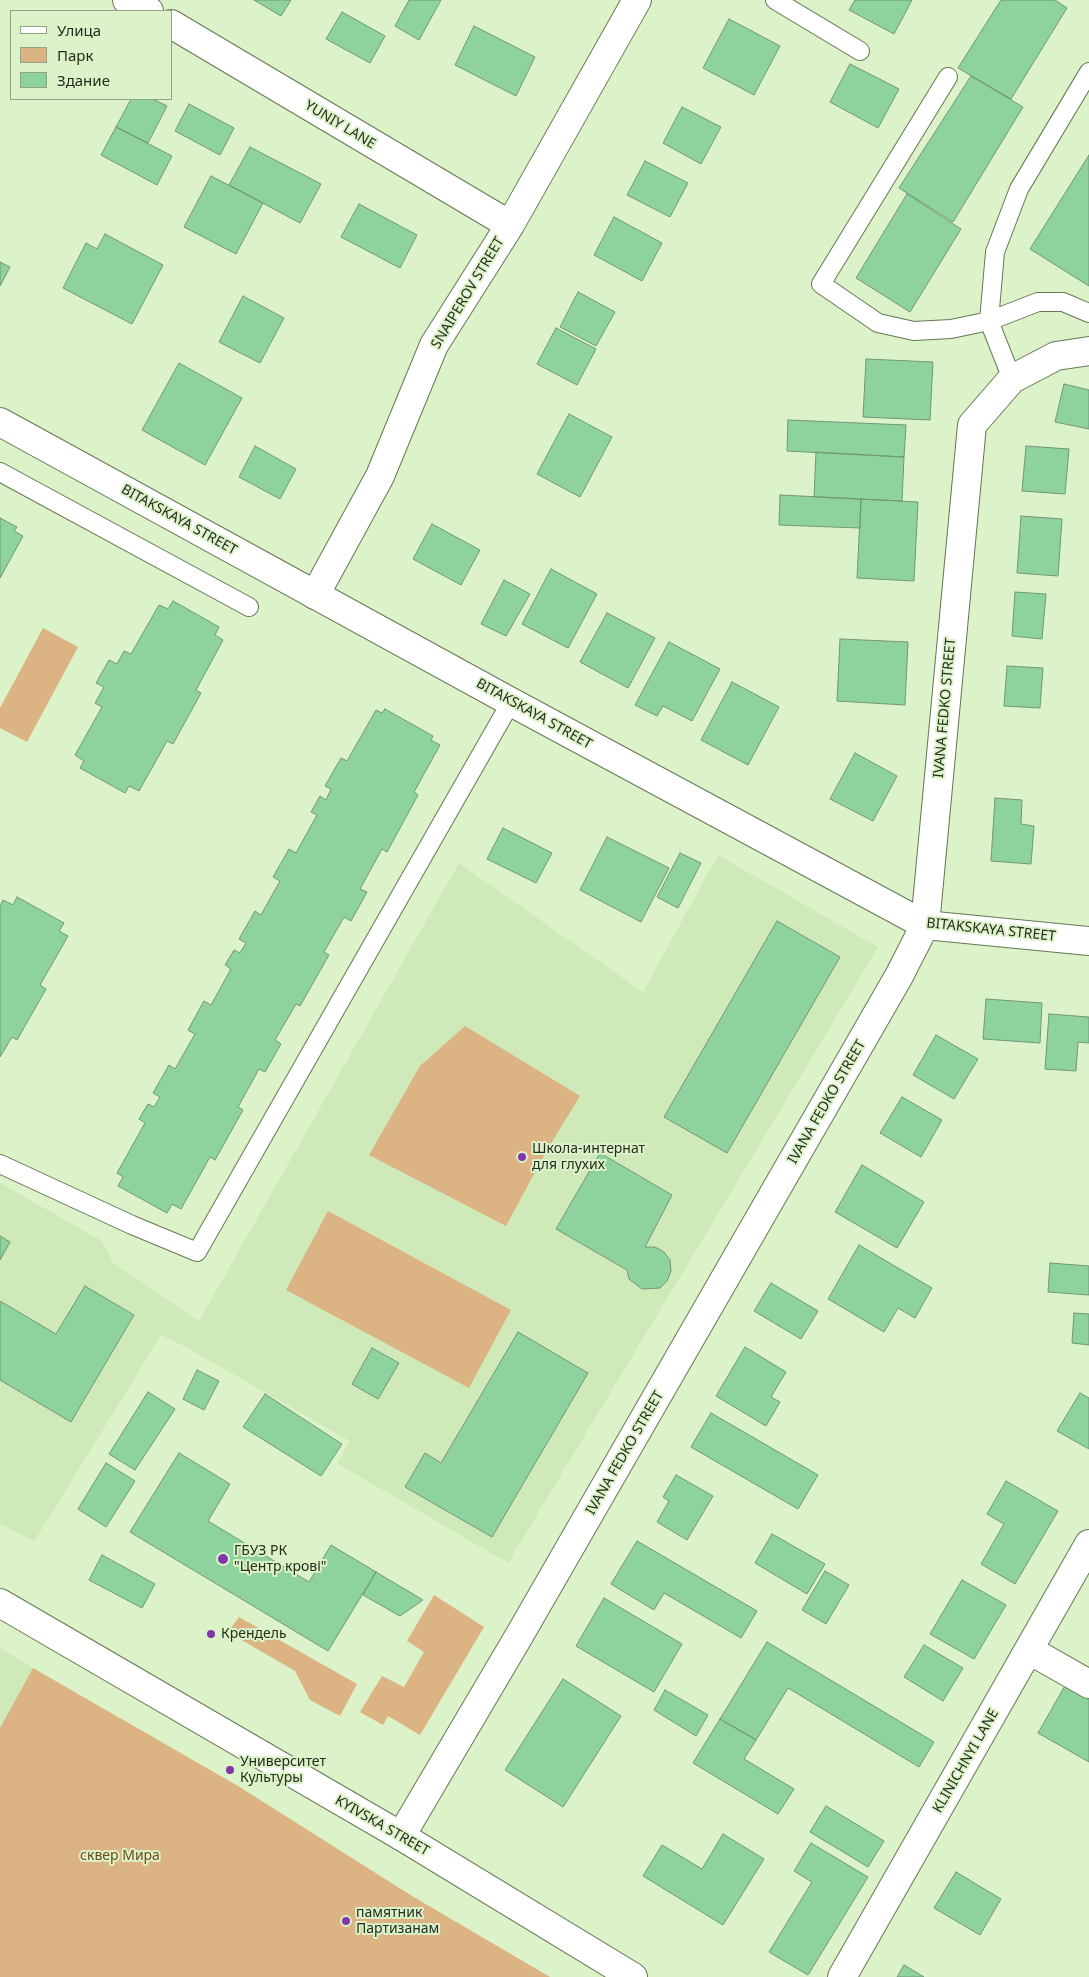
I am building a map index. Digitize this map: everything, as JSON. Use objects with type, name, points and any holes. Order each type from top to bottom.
[{"type":"street","points":[[127,0],[147,10]]},
{"type":"street","name":"SNAIPEROV STREET","points":[[314,595],[380,476],[434,345],[510,225],[637,0]]},
{"type":"street","name":"YUNIY LANE","points":[[172,25],[510,225]]},
{"type":"street","name":"IVANA FEDKO STREET","points":[[401,1836],[519,1636],[894,985],[925,925],[972,425],[1012,379],[1056,356],[1089,351]]},
{"type":"street","name":"BITAKSKAYA STREET","points":[[0,422],[314,595],[925,925],[1089,941]]},
{"type":"street","name":"KLINICHNYI LANE","points":[[842,1977],[1089,1544]]},
{"type":"street","name":"KYIVSKA STREET","points":[[0,1603],[401,1836],[633,1977]]},
{"type":"street","points":[[1029,1650],[1089,1684]]},
{"type":"lane","points":[[775,0],[860,51]]},
{"type":"lane","points":[[1012,379],[989,321],[994,252],[1019,189],[1089,72]]},
{"type":"lane","points":[[948,77],[821,284],[878,323],[914,331],[951,329],[989,321],[1038,302],[1063,302],[1089,313]]},
{"type":"lane","points":[[0,472],[248,607]]},
{"type":"lane","points":[[0,1164],[132,1225],[197,1252],[511,702]]},
{"type":"shaded area","name":"Школа-интернат для глухих","points":[[718,855],[878,947],[508,1563],[337,1463],[350,1441],[186,1347],[161,1335],[34,1542],[0,1523],[0,1183],[102,1241],[113,1263],[199,1321],[459,863],[643,992]]},
{"type":"shaded area","points":[[0,1648],[33,1668],[0,1728]]},
{"type":"green space","points":[[43,628],[78,647],[27,742],[0,728],[0,708]]},
{"type":"green space","points":[[465,1026],[580,1096],[547,1150],[506,1226],[369,1155],[420,1066]]},
{"type":"green space","points":[[328,1211],[511,1310],[469,1388],[286,1290]]},
{"type":"green space","points":[[434,1595],[484,1627],[420,1735],[388,1716],[383,1725],[360,1712],[382,1676],[404,1687],[424,1652],[407,1641]]},
{"type":"green space","points":[[239,1617],[357,1684],[340,1716],[310,1700],[295,1671],[228,1632]]},
{"type":"green space","name":"сквер Мира","points":[[33,1668],[238,1786],[412,1896],[550,1977],[0,1977],[0,1728]]},
{"type":"building","points":[[254,0],[291,0],[281,16]]},
{"type":"building","points":[[409,0],[441,0],[419,40],[395,26]]},
{"type":"building","points":[[855,0],[912,0],[894,34],[849,10]]},
{"type":"building","points":[[1001,0],[1055,0],[1067,8],[1011,99],[958,68]]},
{"type":"building","points":[[342,12],[385,36],[370,63],[326,39]]},
{"type":"building","points":[[729,19],[780,46],[754,95],[703,68]]},
{"type":"building","points":[[474,26],[535,57],[516,96],[455,65]]},
{"type":"building","points":[[850,64],[899,89],[878,128],[830,102]]},
{"type":"building","points":[[971,76],[1023,107],[953,222],[899,188]]},
{"type":"building","points":[[130,100],[155,100],[167,106],[148,143],[116,127]]},
{"type":"building","points":[[189,104],[234,128],[220,155],[175,131]]},
{"type":"building","points":[[682,107],[721,127],[701,164],[663,143]]},
{"type":"building","points":[[116,127],[172,156],[157,185],[101,155]]},
{"type":"building","points":[[250,147],[321,184],[300,223],[229,185]]},
{"type":"building","points":[[1089,155],[1089,286],[1030,249]]},
{"type":"building","points":[[645,161],[688,183],[670,217],[627,195]]},
{"type":"building","points":[[211,176],[263,203],[236,254],[184,227]]},
{"type":"building","points":[[907,194],[961,229],[910,312],[856,278]]},
{"type":"building","points":[[359,204],[417,235],[400,268],[341,237]]},
{"type":"building","points":[[614,217],[662,243],[642,281],[594,255]]},
{"type":"building","points":[[105,234],[163,265],[132,324],[63,288],[86,243],[97,249]]},
{"type":"building","points":[[0,262],[10,267],[0,286]]},
{"type":"building","points":[[578,292],[615,312],[596,346],[560,327]]},
{"type":"building","points":[[243,296],[284,318],[260,363],[219,342]]},
{"type":"building","points":[[556,328],[596,349],[577,385],[537,364]]},
{"type":"building","points":[[866,359],[933,362],[930,420],[863,417]]},
{"type":"building","points":[[179,363],[242,398],[205,465],[142,430]]},
{"type":"building","points":[[1064,384],[1089,390],[1089,429],[1055,422]]},
{"type":"building","points":[[569,414],[612,437],[580,497],[537,474]]},
{"type":"building","points":[[788,420],[906,425],[904,457],[787,451]]},
{"type":"building","points":[[255,446],[296,469],[280,499],[239,477]]},
{"type":"building","points":[[1026,446],[1069,449],[1065,494],[1022,491]]},
{"type":"building","points":[[816,452],[904,457],[902,501],[814,497]]},
{"type":"building","points":[[780,495],[861,499],[860,528],[779,525]]},
{"type":"building","points":[[861,499],[918,502],[914,581],[857,578]]},
{"type":"building","points":[[1021,516],[1062,519],[1058,576],[1017,573]]},
{"type":"building","points":[[0,518],[17,527],[14,531],[23,536],[0,578]]},
{"type":"building","points":[[432,524],[480,550],[461,585],[413,559]]},
{"type":"building","points":[[551,569],[597,594],[568,648],[522,624]]},
{"type":"building","points":[[504,580],[530,594],[506,636],[481,624]]},
{"type":"building","points":[[1015,592],[1046,594],[1042,639],[1012,636]]},
{"type":"building","points":[[173,601],[219,627],[215,635],[223,640],[196,690],[201,693],[173,744],[167,741],[139,791],[129,786],[125,793],[80,768],[84,761],[75,755],[102,707],[95,703],[104,687],[96,683],[109,660],[117,664],[124,651],[131,654],[159,605],[168,609]]},
{"type":"building","points":[[607,613],[655,638],[628,688],[580,662]]},
{"type":"building","points":[[840,639],[908,642],[905,705],[837,701]]},
{"type":"building","points":[[669,642],[720,669],[692,721],[663,706],[657,716],[635,705]]},
{"type":"building","points":[[1007,666],[1043,668],[1040,708],[1004,706]]},
{"type":"building","points":[[732,682],[779,707],[748,765],[701,740]]},
{"type":"building","points":[[385,709],[433,736],[431,740],[440,745],[414,792],[418,795],[387,852],[382,849],[360,889],[367,892],[351,921],[344,917],[324,952],[329,955],[300,1006],[296,1004],[275,1040],[281,1044],[265,1072],[259,1069],[238,1107],[243,1110],[215,1160],[210,1157],[181,1209],[172,1204],[167,1213],[118,1186],[123,1177],[117,1173],[145,1123],[139,1119],[148,1104],[154,1107],[160,1097],[153,1093],[169,1065],[175,1069],[195,1034],[188,1030],[204,1001],[211,1005],[231,969],[225,965],[234,950],[240,953],[246,943],[239,939],[255,911],[261,915],[280,881],[273,877],[289,849],[296,853],[317,815],[311,812],[320,796],[326,800],[331,789],[325,786],[341,758],[347,761],[376,710],[382,713]]},
{"type":"building","points":[[855,753],[897,776],[873,821],[830,799]]},
{"type":"building","points":[[995,798],[1022,800],[1021,824],[1034,826],[1031,864],[991,861]]},
{"type":"building","points":[[503,828],[552,853],[536,883],[487,859]]},
{"type":"building","points":[[607,837],[669,868],[641,922],[580,890]]},
{"type":"building","points":[[680,853],[701,863],[678,908],[657,897]]},
{"type":"building","points":[[17,897],[64,923],[59,931],[68,936],[40,985],[46,989],[17,1040],[12,1037],[0,1057],[0,906],[3,900],[13,905]]},
{"type":"building","points":[[777,921],[840,957],[727,1153],[664,1117]]},
{"type":"building","points":[[986,999],[1042,1003],[1040,1043],[983,1039]]},
{"type":"building","points":[[1049,1014],[1089,1017],[1089,1043],[1078,1042],[1076,1071],[1045,1069]]},
{"type":"building","points":[[936,1035],[978,1059],[954,1099],[913,1075]]},
{"type":"building","points":[[902,1097],[942,1120],[921,1157],[880,1133]]},
{"type":"building","points":[[600,1153],[672,1195],[645,1247],[655,1247],[664,1252],[670,1260],[671,1271],[667,1281],[660,1288],[642,1289],[629,1279],[627,1270],[556,1229]]},
{"type":"building","points":[[862,1165],[924,1202],[897,1248],[835,1212]]},
{"type":"building","points":[[0,1236],[10,1242],[0,1260]]},
{"type":"building","points":[[859,1245],[932,1288],[915,1318],[898,1308],[884,1332],[828,1299]]},
{"type":"building","points":[[1050,1263],[1089,1266],[1089,1295],[1048,1292]]},
{"type":"building","points":[[771,1283],[818,1311],[801,1339],[754,1311]]},
{"type":"building","points":[[85,1286],[134,1315],[71,1422],[0,1380],[0,1301],[56,1334]]},
{"type":"building","points":[[1074,1313],[1089,1314],[1089,1345],[1072,1343]]},
{"type":"building","points":[[518,1332],[588,1373],[492,1537],[405,1487],[425,1453],[441,1463]]},
{"type":"building","points":[[745,1347],[786,1372],[771,1397],[780,1402],[766,1426],[716,1396]]},
{"type":"building","points":[[372,1348],[399,1363],[378,1399],[352,1384]]},
{"type":"building","points":[[197,1370],[219,1381],[204,1410],[183,1399]]},
{"type":"building","points":[[148,1392],[175,1409],[135,1470],[109,1454]]},
{"type":"building","points":[[1080,1393],[1089,1398],[1089,1449],[1057,1431]]},
{"type":"building","points":[[265,1394],[342,1444],[321,1476],[243,1427]]},
{"type":"building","points":[[711,1413],[818,1475],[798,1509],[691,1447]]},
{"type":"building","name":"ГБУЗ РК \"Центр крові\"","points":[[179,1453],[230,1484],[208,1521],[309,1582],[331,1545],[376,1572],[328,1651],[130,1532]]},
{"type":"building","points":[[106,1463],[135,1481],[106,1527],[78,1509]]},
{"type":"building","points":[[676,1475],[713,1496],[687,1540],[657,1522],[669,1501],[663,1497]]},
{"type":"building","points":[[1006,1481],[1058,1511],[1015,1584],[981,1564],[1004,1524],[987,1514]]},
{"type":"building","points":[[772,1534],[825,1564],[807,1594],[755,1563]]},
{"type":"building","points":[[637,1541],[757,1611],[741,1638],[664,1593],[654,1610],[611,1584]]},
{"type":"building","points":[[102,1555],[155,1584],[142,1608],[89,1580]]},
{"type":"building","points":[[825,1571],[849,1585],[826,1624],[802,1610]]},
{"type":"building","points":[[376,1572],[423,1600],[400,1616],[363,1595]]},
{"type":"building","points":[[962,1580],[1006,1605],[974,1659],[930,1634]]},
{"type":"building","points":[[604,1598],[682,1644],[654,1692],[576,1646]]},
{"type":"building","points":[[767,1642],[934,1742],[919,1767],[788,1688],[756,1740],[720,1719]]},
{"type":"building","points":[[924,1645],[963,1668],[943,1701],[904,1677]]},
{"type":"building","points":[[563,1679],[621,1716],[563,1807],[505,1770]]},
{"type":"building","points":[[1066,1684],[1089,1697],[1089,1762],[1038,1733]]},
{"type":"building","points":[[665,1690],[708,1715],[696,1736],[654,1710]]},
{"type":"building","points":[[720,1719],[756,1740],[744,1759],[794,1789],[778,1814],[693,1763]]},
{"type":"building","points":[[826,1806],[884,1841],[868,1867],[810,1832]]},
{"type":"building","points":[[723,1834],[764,1859],[723,1925],[643,1876],[662,1845],[702,1869]]},
{"type":"building","points":[[811,1843],[868,1877],[808,1975],[769,1952],[812,1882],[794,1871]]},
{"type":"building","points":[[956,1872],[1001,1899],[980,1935],[934,1908]]},
{"type":"building","points":[[904,1965],[924,1977],[897,1977]]},
{"type":"place","name":"Школа-интернат для глухих","points":[[522,1157]]},
{"type":"place","name":"ГБУЗ РК \"Центр крові\"","points":[[223,1559]]},
{"type":"place","name":"Крендель","points":[[211,1634]]},
{"type":"place","name":"Университет Культуры","points":[[230,1770]]},
{"type":"place","name":"памятник Партизанам","points":[[346,1921]]}]
